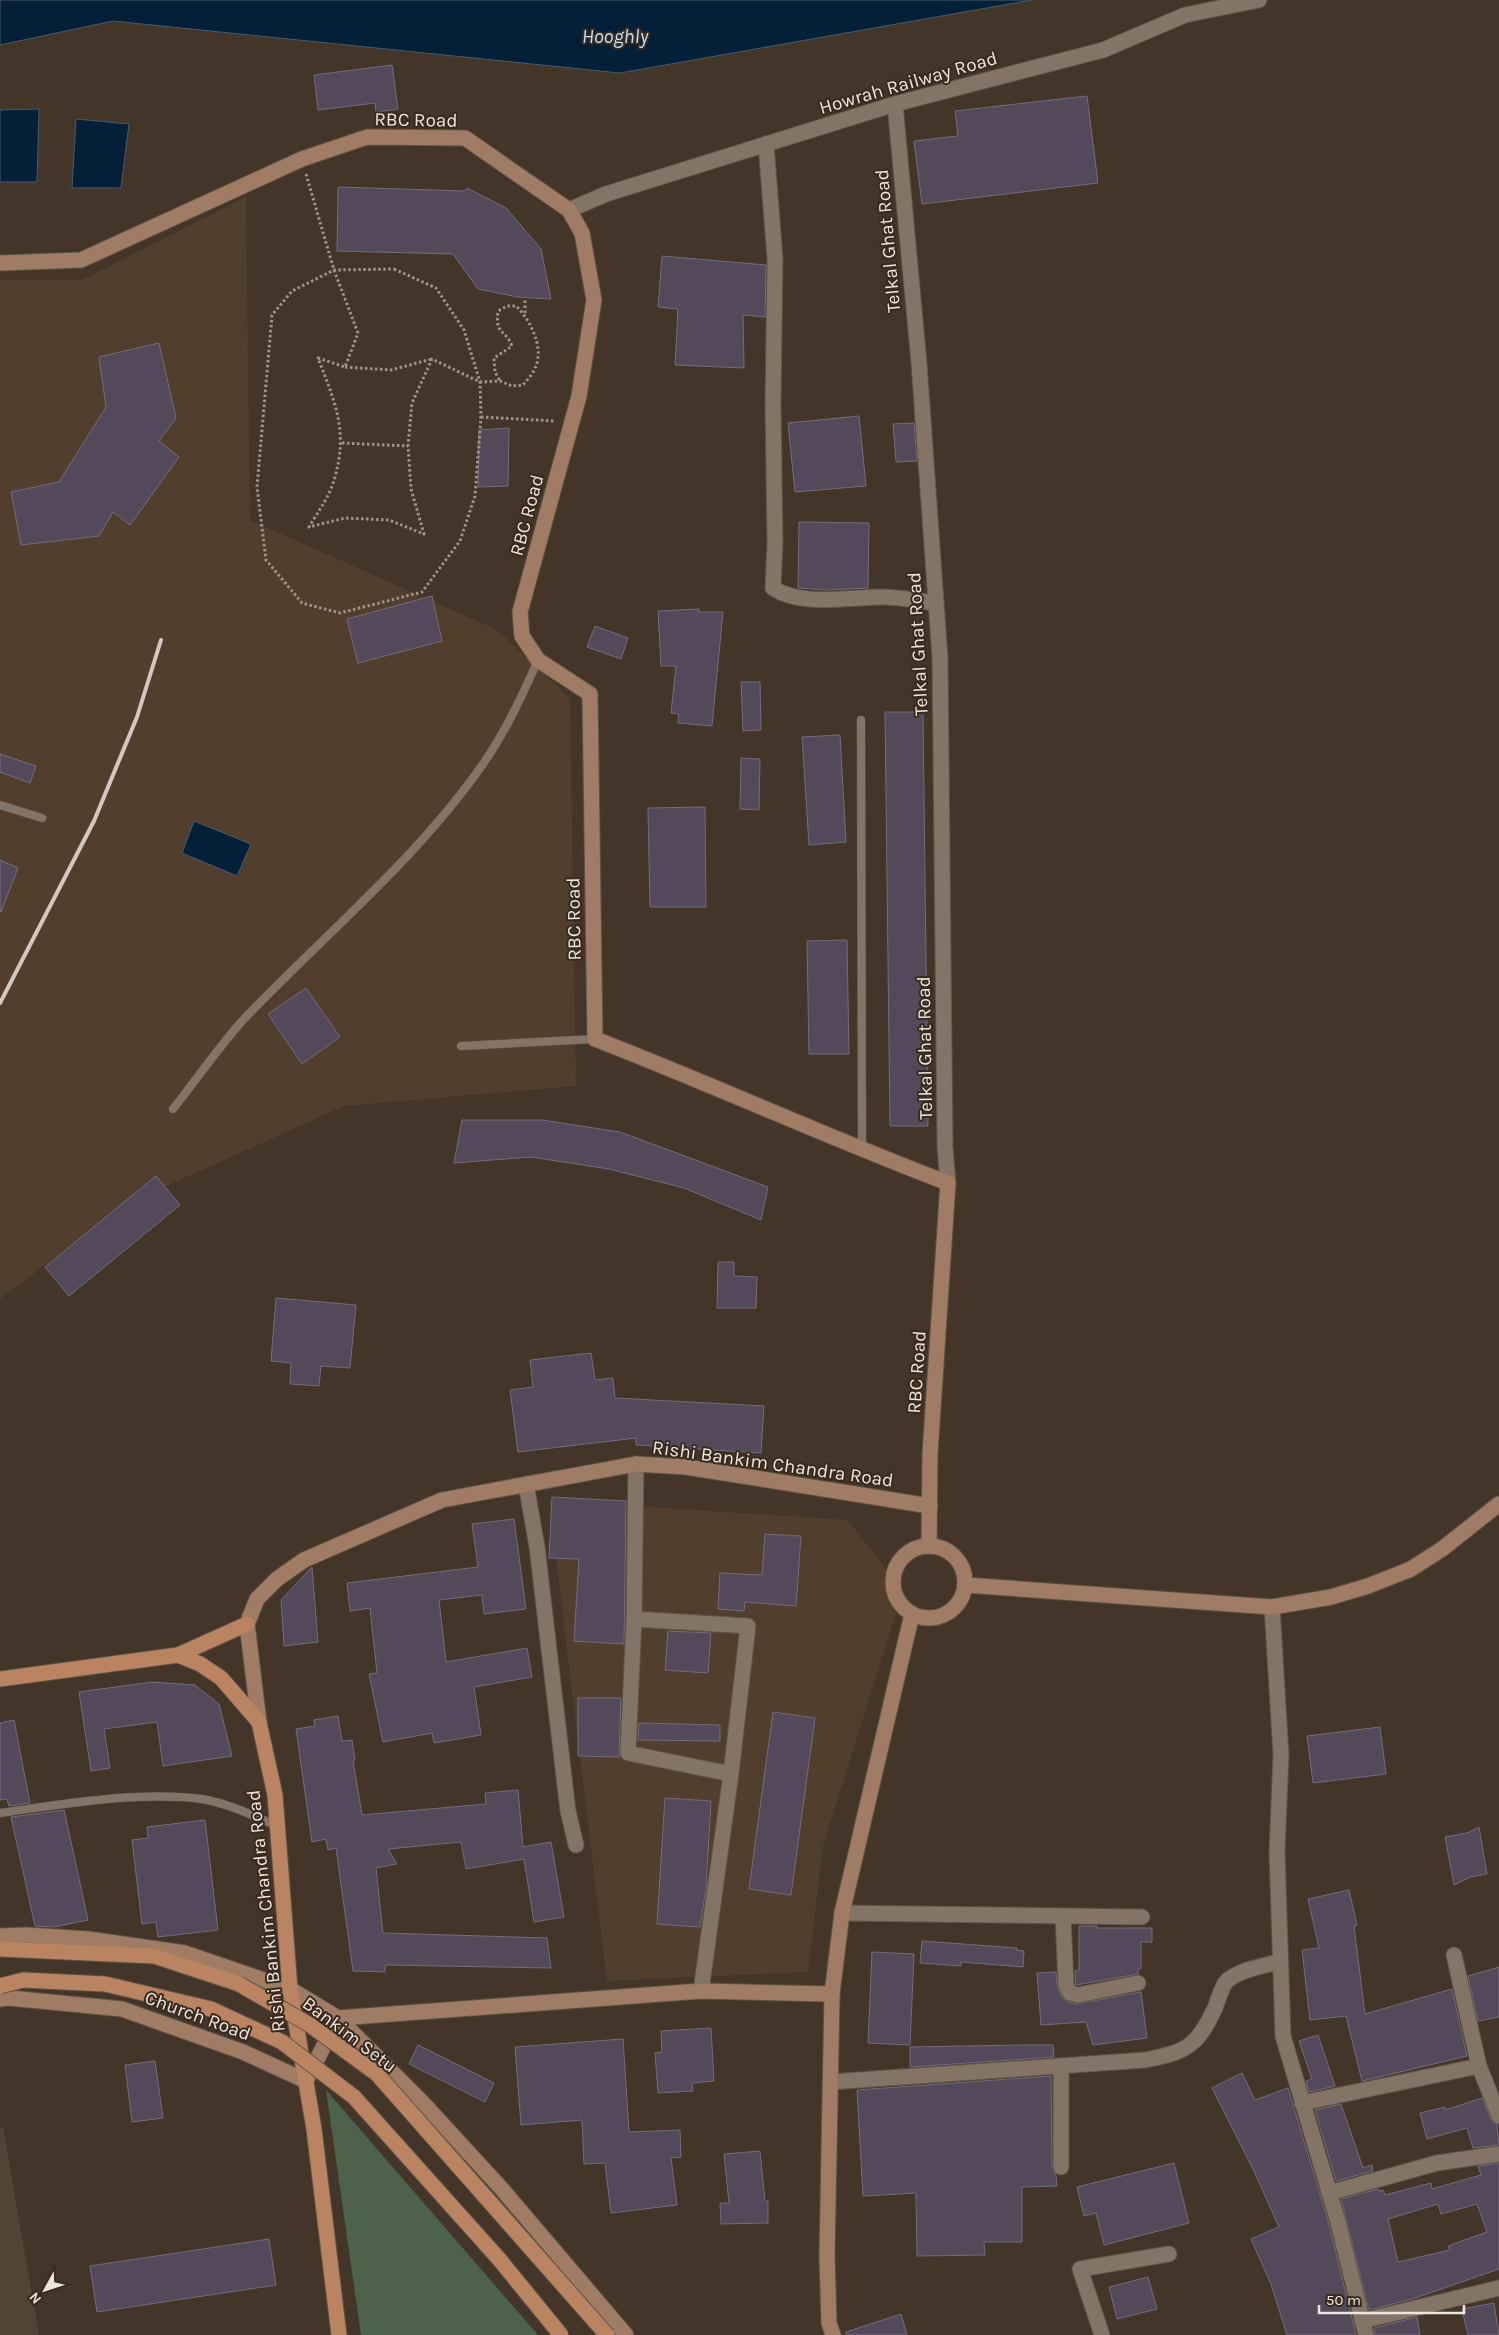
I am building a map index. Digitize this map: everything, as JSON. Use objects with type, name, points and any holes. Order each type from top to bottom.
[{"type":"main road","name":"RBC Road","points":[[0,263],[81,260],[302,159],[367,137],[465,138],[569,210],[582,233],[594,300],[579,396],[520,612],[522,636],[538,660],[590,694],[595,1039]]},
{"type":"main road","points":[[595,1039],[682,1073],[862,1150],[948,1183]]},
{"type":"main road","name":"RBC Road","points":[[929,1546],[930,1454],[948,1183]]},
{"type":"main road","name":"Rishi Bankim Chandra Road","points":[[339,2335],[314,2129],[290,1989],[279,1827],[275,1795],[259,1722],[247,1624],[257,1599],[277,1579],[304,1560],[442,1500],[636,1464],[686,1467],[930,1506]]},
{"type":"main road","points":[[965,1585],[1272,1607],[1331,1597],[1368,1586],[1411,1569],[1442,1549],[1499,1504]]},
{"type":"main road","points":[[929,1546],[946,1551],[959,1562],[964,1573],[965,1585],[962,1596],[956,1606],[946,1614],[935,1618],[923,1618],[912,1614],[903,1607],[896,1596],[893,1585],[894,1573],[899,1562],[907,1554],[918,1548],[929,1546]]},
{"type":"main road","points":[[833,2335],[829,2323],[827,2256],[832,1994],[842,1913],[912,1614]]},
{"type":"main road","points":[[0,1679],[178,1654],[247,1624]]},
{"type":"main road","name":"Rishi Bankim Chandra Road","points":[[178,1654],[200,1664],[221,1678],[259,1722]]},
{"type":"main road","points":[[0,1936],[26,1934],[88,1939],[185,1953],[290,1989],[338,2018],[430,2110],[501,2188],[626,2335]]},
{"type":"main road","name":"Bankim Setu","points":[[0,1949],[154,1956],[239,1984],[310,2025],[377,2074],[607,2335]]},
{"type":"main road","points":[[0,1986],[23,1980],[105,1984],[211,2009],[282,2042],[354,2097],[499,2259],[561,2335]]},
{"type":"main road","points":[[338,2018],[701,1992],[832,1994]]},
{"type":"main road","name":"Church Road","points":[[0,1999],[9,1998],[122,2009],[243,2052],[306,2081]]},
{"type":"main road","points":[[306,2081],[338,2018]]},
{"type":"street","name":"Howrah Railway Road","points":[[569,210],[606,194],[895,104],[1103,50],[1185,15],[1258,0]]},
{"type":"street","name":"Telkal Ghat Road","points":[[895,104],[919,363],[940,658],[945,1147],[948,1183]]},
{"type":"street","points":[[766,144],[775,258],[773,404],[775,544],[773,588],[784,596],[850,599],[883,597],[936,603]]},
{"type":"street","points":[[636,1464],[634,1619],[628,1753],[731,1774]]},
{"type":"street","points":[[526,1484],[537,1547],[568,1811],[576,1845]]},
{"type":"street","points":[[1272,1607],[1281,1755],[1278,1852],[1279,1962],[1283,2036],[1329,2193],[1364,2328],[1499,2288]]},
{"type":"street","points":[[634,1619],[748,1626],[731,1774],[701,1992]]},
{"type":"street","points":[[842,1913],[1142,1917]]},
{"type":"street","points":[[1063,1916],[1066,1985],[1070,1993],[1078,1995],[1138,1983]]},
{"type":"street","points":[[1454,1956],[1479,2066],[1499,2116]]},
{"type":"street","points":[[830,2082],[1145,2060],[1166,2056],[1189,2048],[1206,2027],[1226,1981],[1245,1971],[1279,1962]]},
{"type":"street","points":[[1061,2066],[1062,2167]]},
{"type":"street","points":[[1302,2103],[1479,2066]]},
{"type":"street","points":[[1329,2193],[1437,2164],[1499,2154]]},
{"type":"street","points":[[1102,2335],[1080,2269],[1169,2254]]},
{"type":"lane","points":[[173,1109],[242,1021],[366,900],[434,826],[483,764],[513,716],[538,660]]},
{"type":"lane","points":[[861,720],[862,1150]]},
{"type":"lane","points":[[0,805],[42,818]]},
{"type":"lane","points":[[461,1046],[595,1039]]},
{"type":"lane","points":[[0,1813],[131,1797],[203,1800],[253,1815],[279,1827]]},
{"type":"path","points":[[302,159],[334,270],[358,333],[345,366]]},
{"type":"path","points":[[394,269],[436,288],[464,330],[480,382],[481,417],[475,496],[460,541],[422,592],[340,613],[302,603],[266,560],[257,487],[272,315],[292,291],[334,270],[394,269]]},
{"type":"path","points":[[432,359],[412,403],[408,446],[411,489],[424,534],[389,520],[345,518],[309,527],[334,482],[342,443],[337,407],[318,358],[345,366],[391,370],[432,359],[480,382],[500,381],[512,386],[523,385],[536,367],[538,344],[525,314],[525,300]]},
{"type":"path","points":[[500,381],[494,372],[494,358],[512,346],[509,338],[501,334],[496,324],[498,310],[507,306],[516,306],[525,314]]},
{"type":"path","points":[[481,417],[572,422]]},
{"type":"path","points":[[342,443],[408,446]]},
{"type":"shaded area","points":[[246,197],[250,520],[497,630],[570,698],[576,1086],[344,1106],[127,1204],[0,1299],[0,280],[82,280]]},
{"type":"shaded area","points":[[549,1500],[848,1520],[903,1591],[823,1846],[808,1972],[607,1981]]},
{"type":"shaded area","points":[[0,2127],[3,2127],[39,2335],[0,2335]]},
{"type":"green space","points":[[326,2090],[538,2335],[361,2335]]},
{"type":"water","name":"Hooghly","points":[[0,0],[1032,0],[620,73],[113,21],[0,45]]},
{"type":"water","points":[[39,109],[37,182],[0,182],[0,110]]},
{"type":"water","points":[[76,119],[129,124],[121,188],[72,188]]},
{"type":"water","points":[[194,821],[251,844],[237,876],[182,853]]},
{"type":"building","points":[[392,65],[398,109],[376,112],[375,103],[318,110],[314,75]]},
{"type":"building","points":[[1087,96],[1098,183],[922,204],[914,141],[958,136],[955,111]]},
{"type":"building","points":[[338,187],[465,191],[467,188],[506,208],[541,249],[551,299],[518,297],[478,289],[453,254],[337,251]]},
{"type":"building","points":[[662,256],[766,265],[765,317],[743,315],[744,368],[675,365],[678,309],[658,307]]},
{"type":"building","points":[[159,343],[176,418],[159,441],[179,457],[130,525],[113,512],[99,536],[21,545],[11,492],[59,482],[106,407],[99,357]]},
{"type":"building","points":[[859,416],[866,486],[795,492],[788,423]]},
{"type":"building","points":[[914,423],[917,461],[896,462],[893,424]]},
{"type":"building","points":[[509,428],[508,486],[478,487],[479,430]]},
{"type":"building","points":[[799,522],[869,523],[868,588],[826,590],[798,588]]},
{"type":"building","points":[[432,596],[442,641],[358,663],[347,619]]},
{"type":"building","points":[[699,609],[699,612],[723,612],[712,726],[678,723],[679,714],[671,713],[676,666],[661,666],[658,611]]},
{"type":"building","points":[[595,626],[628,638],[621,659],[587,647]]},
{"type":"building","points":[[741,682],[760,682],[761,730],[743,731]]},
{"type":"building","points":[[885,712],[923,712],[928,1126],[890,1126]]},
{"type":"building","points":[[840,735],[846,842],[809,845],[802,737]]},
{"type":"building","points":[[0,754],[36,766],[30,783],[0,772]]},
{"type":"building","points":[[741,758],[760,759],[759,810],[740,809]]},
{"type":"building","points":[[705,807],[706,907],[650,907],[648,808]]},
{"type":"building","points":[[0,860],[18,868],[1,912],[0,911]]},
{"type":"building","points":[[847,940],[849,1054],[809,1054],[807,941]]},
{"type":"building","points":[[306,988],[340,1037],[302,1064],[268,1014]]},
{"type":"building","points":[[462,1120],[542,1120],[620,1132],[768,1187],[761,1220],[684,1188],[609,1169],[531,1157],[454,1163]]},
{"type":"building","points":[[156,1176],[180,1205],[69,1296],[45,1267]]},
{"type":"building","points":[[718,1262],[734,1262],[734,1276],[757,1277],[756,1308],[717,1308]]},
{"type":"building","points":[[276,1298],[356,1305],[350,1368],[321,1366],[319,1386],[290,1384],[291,1363],[271,1361]]},
{"type":"building","points":[[591,1353],[595,1380],[613,1378],[615,1398],[764,1406],[761,1453],[636,1445],[636,1438],[518,1452],[510,1390],[533,1387],[530,1360]]},
{"type":"building","points":[[552,1497],[626,1501],[624,1644],[574,1641],[579,1559],[549,1558]]},
{"type":"building","points":[[514,1519],[526,1609],[484,1614],[482,1595],[439,1600],[446,1662],[527,1648],[532,1677],[474,1687],[481,1735],[434,1743],[432,1733],[383,1742],[369,1674],[377,1673],[370,1608],[350,1611],[347,1583],[478,1567],[472,1524]]},
{"type":"building","points":[[765,1534],[801,1536],[796,1606],[745,1602],[744,1611],[718,1609],[720,1573],[762,1575]]},
{"type":"building","points":[[312,1567],[318,1642],[284,1646],[281,1600]]},
{"type":"building","points":[[668,1631],[711,1633],[708,1673],[665,1670]]},
{"type":"building","points":[[152,1682],[195,1685],[219,1704],[232,1756],[163,1766],[157,1722],[104,1729],[110,1768],[91,1771],[79,1692]]},
{"type":"building","points":[[578,1698],[621,1698],[619,1757],[578,1756]]},
{"type":"building","points":[[773,1712],[815,1718],[791,1895],[749,1889]]},
{"type":"building","points":[[338,1716],[342,1741],[352,1740],[355,1760],[353,1761],[362,1815],[486,1804],[485,1793],[518,1790],[523,1847],[551,1842],[564,1917],[534,1922],[524,1859],[466,1869],[461,1842],[388,1849],[397,1864],[376,1868],[383,1933],[547,1938],[551,1968],[385,1965],[385,1972],[353,1971],[336,1848],[328,1850],[326,1839],[312,1842],[296,1729],[315,1726],[314,1720]]},
{"type":"building","points":[[14,1720],[30,1803],[9,1806],[7,1799],[0,1800],[0,1723]]},
{"type":"building","points":[[639,1723],[720,1725],[720,1741],[638,1740]]},
{"type":"building","points":[[1380,1727],[1386,1774],[1313,1783],[1307,1736]]},
{"type":"building","points":[[665,1798],[711,1801],[706,1888],[700,1927],[657,1924]]},
{"type":"building","points":[[64,1810],[88,1920],[54,1927],[35,1926],[11,1817]]},
{"type":"building","points":[[205,1820],[218,1930],[158,1937],[156,1922],[142,1924],[132,1840],[148,1838],[147,1827]]},
{"type":"building","points":[[1479,1827],[1487,1874],[1470,1877],[1454,1885],[1445,1837],[1467,1833]]},
{"type":"building","points":[[1349,1890],[1357,1925],[1354,1926],[1365,2014],[1452,1989],[1467,2056],[1362,2081],[1346,2016],[1310,2020],[1302,1950],[1319,1948],[1308,1899]]},
{"type":"building","points":[[1079,1926],[1097,1926],[1097,1928],[1152,1928],[1152,1942],[1141,1942],[1141,1969],[1138,1969],[1138,1974],[1076,1985],[1075,1971],[1079,1970]]},
{"type":"building","points":[[922,1941],[1017,1948],[1016,1950],[1024,1951],[1023,1967],[961,1962],[961,1966],[920,1963]]},
{"type":"building","points":[[872,1952],[914,1954],[910,2045],[868,2043]]},
{"type":"building","points":[[1499,1967],[1499,2017],[1478,2021],[1468,1976]]},
{"type":"building","points":[[1056,1972],[1057,1986],[1062,1997],[1067,2002],[1076,2004],[1141,1992],[1147,2038],[1093,2045],[1086,2022],[1041,2025],[1037,1973]]},
{"type":"building","points":[[711,2028],[714,2081],[692,2083],[693,2091],[658,2093],[655,2053],[662,2052],[661,2031]]},
{"type":"building","points":[[1318,2035],[1335,2086],[1309,2092],[1306,2081],[1312,2079],[1299,2041]]},
{"type":"building","points":[[623,2039],[629,2132],[680,2130],[681,2157],[671,2158],[677,2205],[611,2213],[605,2163],[584,2164],[582,2120],[521,2125],[515,2047]]},
{"type":"building","points":[[418,2045],[494,2083],[485,2102],[409,2064]]},
{"type":"building","points":[[1053,2045],[1054,2057],[910,2067],[910,2047]]},
{"type":"building","points":[[155,2061],[163,2118],[132,2122],[125,2065]]},
{"type":"building","points":[[1242,2073],[1255,2100],[1288,2088],[1329,2224],[1356,2335],[1287,2335],[1271,2284],[1251,2239],[1279,2227],[1254,2171],[1212,2088]]},
{"type":"building","points":[[1051,2076],[1052,2167],[1056,2175],[1057,2186],[1022,2187],[1022,2242],[984,2242],[985,2255],[917,2256],[916,2193],[863,2196],[857,2090]]},
{"type":"building","points":[[1482,2098],[1491,2120],[1497,2125],[1499,2145],[1473,2148],[1467,2128],[1427,2139],[1420,2113],[1445,2107],[1445,2110]]},
{"type":"building","points":[[1341,2104],[1363,2168],[1372,2165],[1373,2171],[1336,2181],[1315,2110]]},
{"type":"building","points":[[760,2151],[765,2201],[768,2201],[768,2223],[721,2224],[720,2203],[729,2203],[724,2154]]},
{"type":"building","points":[[1174,2163],[1189,2223],[1104,2245],[1096,2213],[1084,2216],[1077,2187]]},
{"type":"building","points":[[1499,2163],[1499,2269],[1412,2299],[1369,2310],[1341,2199],[1378,2189],[1379,2191],[1383,2190],[1385,2195],[1431,2183],[1432,2189],[1481,2175],[1478,2166]],"holes":[[[1438,2204],[1441,2214],[1477,2204],[1487,2232],[1448,2246],[1450,2250],[1398,2262],[1388,2219]]]},
{"type":"building","points":[[269,2239],[276,2285],[97,2312],[90,2266]]},
{"type":"building","points":[[1148,2277],[1157,2309],[1117,2319],[1109,2287]]},
{"type":"building","points":[[1494,2303],[1499,2335],[1468,2335],[1462,2309]]},
{"type":"building","points":[[901,2314],[907,2335],[846,2335],[846,2332]]},
{"type":"building","points":[[1417,2317],[1420,2335],[1375,2335],[1374,2328]]},
{"type":"railway","points":[[0,1003],[94,821],[137,717],[161,640]]}]
